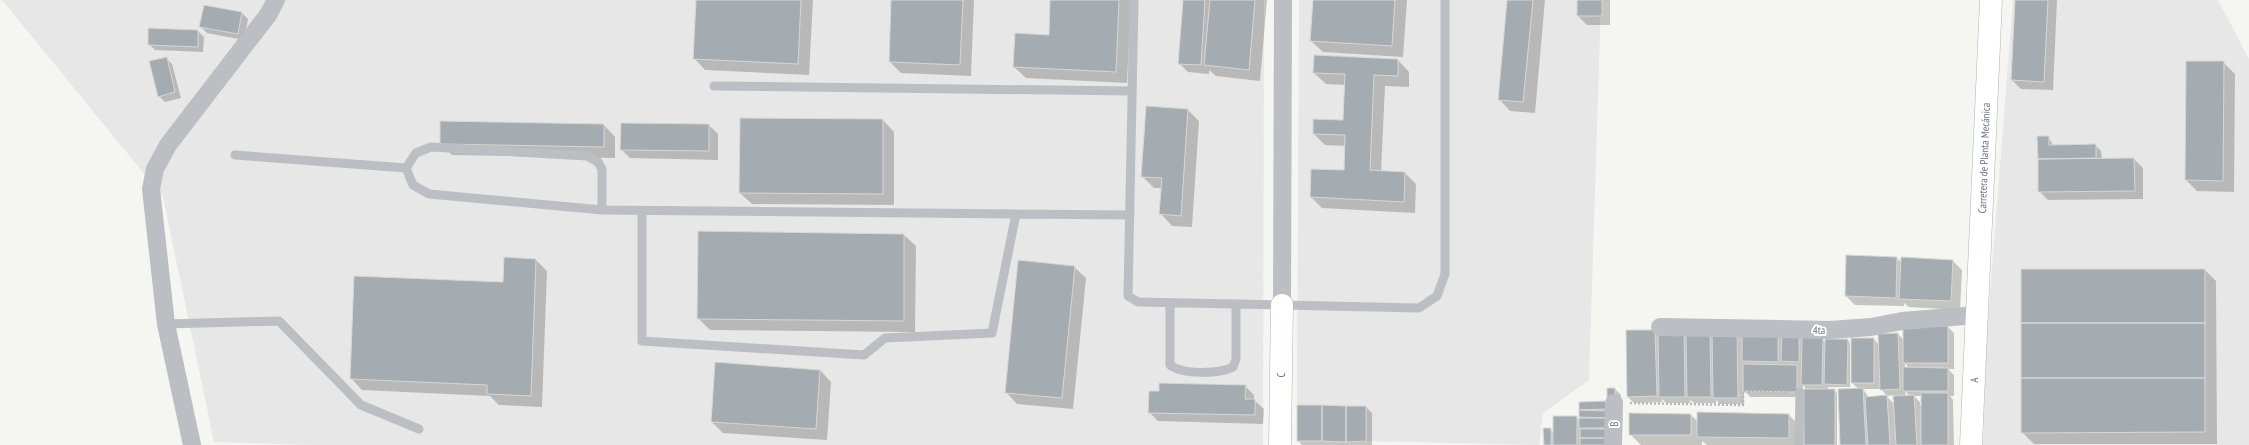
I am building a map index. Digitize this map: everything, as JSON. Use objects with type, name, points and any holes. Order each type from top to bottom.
[{"type":"street","points":[[192,445],[166,324],[151,189],[153,174],[168,145],[268,15],[276,0]]},
{"type":"street","points":[[1282,305],[1283,0]]},
{"type":"street","name":"Carretera de Planta Mecánica","points":[[1977,315],[1991,0]]},
{"type":"street","name":"C","points":[[1280,445],[1282,305]]},
{"type":"street","name":"4ta","points":[[1660,327],[1830,330],[1871,327],[1902,321],[1977,315]]},
{"type":"street","name":"A","points":[[1972,445],[1977,315]]},
{"type":"street","name":"B","points":[[1613,445],[1614,403]]},
{"type":"lane","points":[[1134,0],[1128,296],[1138,302],[1419,308],[1437,296],[1444,274],[1445,0]]},
{"type":"lane","points":[[714,86],[1132,91]]},
{"type":"lane","points":[[406,168],[416,153],[431,147],[587,156],[598,162],[602,169],[602,210]]},
{"type":"lane","points":[[235,155],[406,168]]},
{"type":"lane","points":[[406,168],[413,185],[429,194],[602,210],[1130,215]]},
{"type":"lane","points":[[642,211],[642,341],[864,355],[885,338],[992,333],[1016,214]]},
{"type":"lane","points":[[1170,303],[1170,365],[1182,372],[1226,371],[1233,367],[1236,359],[1236,304]]},
{"type":"lane","points":[[166,324],[279,321],[361,406],[419,429]]},
{"type":"lane","points":[[1799,445],[1800,392]]},
{"type":"path","points":[[1614,403],[1743,405],[1743,391],[1800,392]]},
{"type":"shaded area","points":[[2,0],[1264,0],[1263,445],[314,445],[214,442],[163,197]]},
{"type":"shaded area","points":[[1299,0],[1601,0],[1589,380],[1543,413],[1539,445],[1366,441],[1366,406],[1297,405]]},
{"type":"shaded area","points":[[2013,0],[2218,0],[2249,59],[2249,445],[1983,445],[1986,346]]},
{"type":"building","points":[[696,0],[801,0],[798,64],[693,59]]},
{"type":"building","points":[[891,0],[963,0],[960,65],[889,62]]},
{"type":"building","points":[[1050,0],[1119,0],[1116,72],[1013,67],[1015,33],[1049,35]]},
{"type":"building","points":[[1183,0],[1205,0],[1201,65],[1178,64]]},
{"type":"building","points":[[1210,0],[1255,0],[1249,70],[1204,65]]},
{"type":"building","points":[[1313,0],[1395,0],[1392,46],[1310,41]]},
{"type":"building","points":[[1507,0],[1533,0],[1523,102],[1498,100]]},
{"type":"building","points":[[1577,0],[1602,0],[1602,16],[1577,16]]},
{"type":"building","points":[[2015,0],[2048,0],[2044,82],[2011,80]]},
{"type":"building","points":[[204,5],[242,12],[238,34],[199,27]]},
{"type":"building","points":[[148,28],[198,30],[198,47],[148,45]]},
{"type":"building","points":[[1314,55],[1398,59],[1398,76],[1374,75],[1370,170],[1405,172],[1404,202],[1310,197],[1311,169],[1344,170],[1345,135],[1313,134],[1313,119],[1343,120],[1345,74],[1313,73]]},
{"type":"building","points":[[167,57],[175,92],[158,97],[149,61]]},
{"type":"building","points":[[2186,61],[2224,61],[2223,181],[2185,180]]},
{"type":"building","points":[[1146,106],[1188,109],[1181,216],[1159,214],[1162,178],[1141,177]]},
{"type":"building","points":[[740,118],[883,119],[883,194],[739,193]]},
{"type":"building","points":[[440,121],[604,124],[604,147],[440,144]]},
{"type":"building","points":[[621,123],[709,124],[709,151],[620,150]]},
{"type":"building","points":[[2037,136],[2049,136],[2049,145],[2096,144],[2096,158],[2038,159]]},
{"type":"building","points":[[2134,158],[2135,191],[2038,192],[2038,159]]},
{"type":"building","points":[[698,231],[904,234],[904,321],[697,319]]},
{"type":"building","points":[[1846,255],[1897,257],[1896,298],[1845,296]]},
{"type":"building","points":[[504,257],[536,259],[531,396],[487,394],[487,385],[350,379],[354,276],[503,282]]},
{"type":"building","points":[[1901,257],[1953,260],[1951,301],[1899,299]]},
{"type":"building","points":[[1018,260],[1075,266],[1062,398],[1005,393]]},
{"type":"building","points":[[2021,269],[2205,269],[2205,323],[2021,323]]},
{"type":"building","points":[[2021,323],[2205,323],[2205,378],[2021,378]]},
{"type":"building","points":[[1903,326],[1948,326],[1948,363],[1903,363]]},
{"type":"building","points":[[1626,330],[1655,330],[1657,396],[1627,397]]},
{"type":"building","points":[[1712,330],[1737,330],[1738,398],[1713,398]]},
{"type":"building","points":[[1684,331],[1685,397],[1659,397],[1658,332]]},
{"type":"building","points":[[1686,331],[1710,331],[1711,397],[1687,397]]},
{"type":"building","points":[[1742,332],[1778,333],[1778,362],[1742,361]]},
{"type":"building","points":[[1782,333],[1799,333],[1799,362],[1781,361]]},
{"type":"building","points":[[1898,333],[1900,389],[1880,390],[1878,334]]},
{"type":"building","points":[[1802,337],[1823,338],[1822,385],[1801,385]]},
{"type":"building","points":[[1851,338],[1874,338],[1874,383],[1851,383]]},
{"type":"building","points":[[1825,339],[1848,339],[1847,385],[1824,384]]},
{"type":"building","points":[[715,362],[820,370],[816,429],[711,422]]},
{"type":"building","points":[[1743,364],[1797,365],[1797,392],[1743,391]]},
{"type":"building","points":[[1903,367],[1948,368],[1948,391],[1903,391]]},
{"type":"building","points":[[2021,378],[2205,378],[2205,432],[2021,433]]},
{"type":"building","points":[[1159,383],[1246,385],[1245,399],[1255,399],[1255,415],[1148,413],[1149,391],[1159,391]]},
{"type":"building","points":[[1607,388],[1615,388],[1615,402],[1607,402]]},
{"type":"building","points":[[1863,388],[1866,445],[1840,445],[1838,389]]},
{"type":"building","points":[[1804,389],[1835,389],[1835,445],[1804,445]]},
{"type":"building","points":[[1921,393],[1948,393],[1948,445],[1921,445]]},
{"type":"building","points":[[1887,395],[1890,445],[1868,445],[1865,397]]},
{"type":"building","points":[[1914,395],[1917,445],[1896,445],[1893,396]]},
{"type":"building","points":[[1606,401],[1606,409],[1579,410],[1579,402]]},
{"type":"building","points":[[1297,405],[1322,405],[1322,441],[1297,441]]},
{"type":"building","points":[[1322,405],[1346,406],[1346,442],[1322,441]]},
{"type":"building","points":[[1346,406],[1366,406],[1366,441],[1346,442]]},
{"type":"building","points":[[1579,410],[1607,411],[1607,418],[1579,417]]},
{"type":"building","points":[[1697,412],[1789,414],[1789,438],[1697,437]]},
{"type":"building","points":[[1629,413],[1691,414],[1691,435],[1629,435]]},
{"type":"building","points":[[1553,416],[1577,416],[1577,445],[1553,445]]},
{"type":"building","points":[[1579,418],[1607,418],[1607,428],[1579,428]]},
{"type":"building","points":[[1543,428],[1551,428],[1551,445],[1544,445]]},
{"type":"building","points":[[1580,429],[1607,429],[1607,438],[1580,438]]},
{"type":"building","points":[[1580,438],[1608,438],[1608,445],[1580,445]]}]
